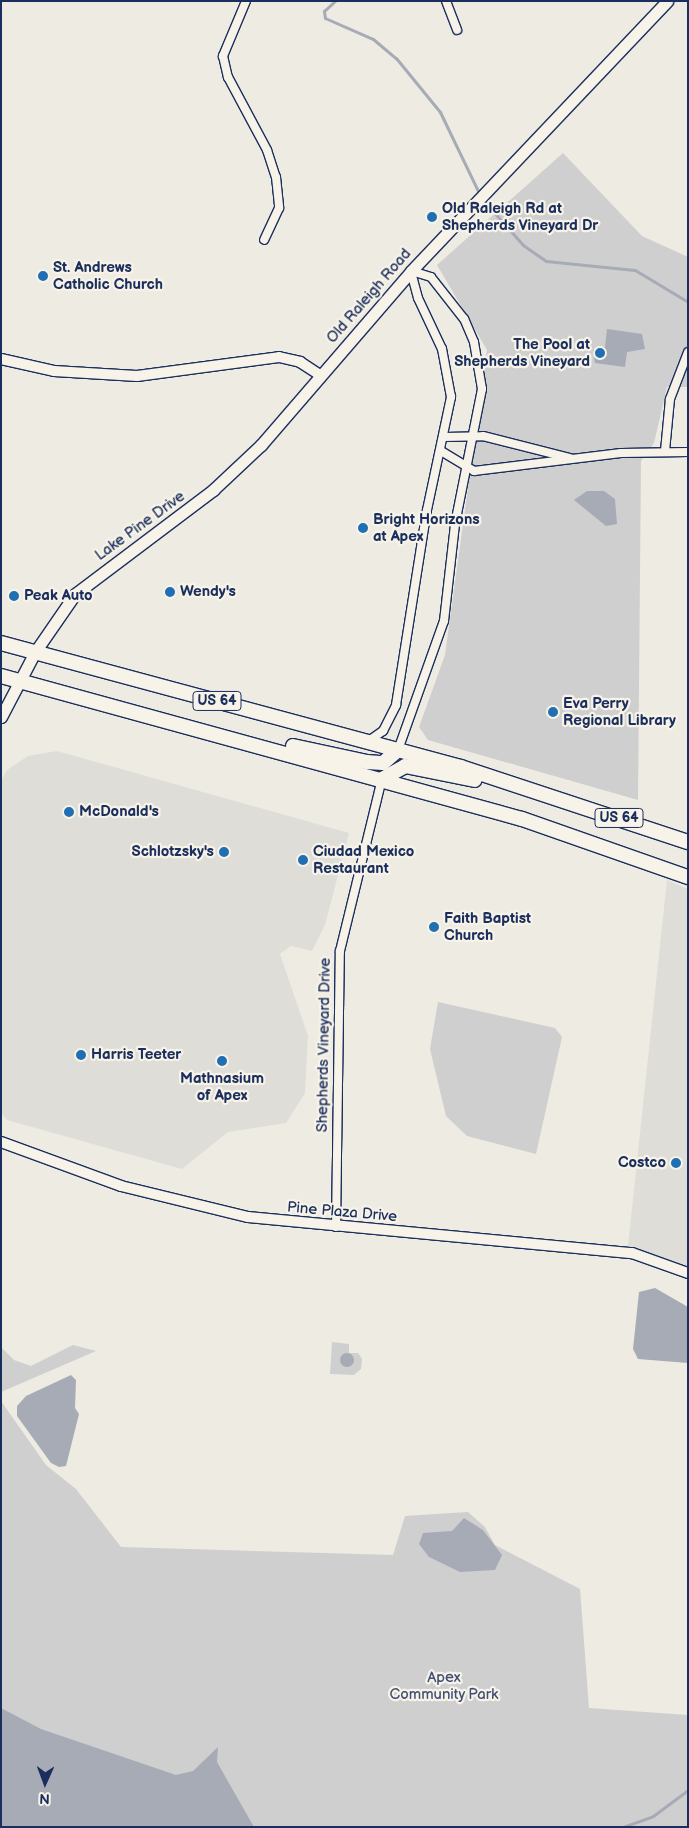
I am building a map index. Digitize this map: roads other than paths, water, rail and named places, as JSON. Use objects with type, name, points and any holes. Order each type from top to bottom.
[{"type":"highway","name":"US 64","points":[[1,643],[364,740],[549,796],[688,842]]},
{"type":"highway","name":"US 64","points":[[1,676],[382,779],[522,819],[688,877]]},
{"type":"highway","points":[[261,746],[277,742],[383,763],[398,750]]},
{"type":"highway","points":[[382,779],[405,766],[549,796]]},
{"type":"main road","name":"Old Raleigh Road","points":[[320,375],[411,270],[666,1]]},
{"type":"main road","name":"Lake Pine Drive","points":[[1,717],[35,652],[75,594],[213,490],[261,445],[320,375]]},
{"type":"street","points":[[246,1],[223,56],[228,77],[267,150],[276,177],[279,208],[264,240]]},
{"type":"street","points":[[446,1],[457,30]]},
{"type":"street","points":[[398,750],[444,621],[467,468],[482,389],[469,328],[440,286],[411,270]]},
{"type":"street","points":[[364,740],[380,735],[396,705],[427,510],[444,437],[450,381],[411,270]]},
{"type":"street","points":[[665,451],[670,399],[688,352]]},
{"type":"street","points":[[1,359],[54,371],[137,376],[279,357],[300,362],[320,375]]},
{"type":"street","points":[[444,437],[474,435],[572,459]]},
{"type":"street","points":[[441,450],[467,468],[527,468],[572,459],[665,451],[688,452]]},
{"type":"street","name":"Shepherds Vineyard Drive","points":[[336,1227],[340,951],[382,779]]},
{"type":"street","name":"Pine Plaza Drive","points":[[1,1142],[62,1167],[184,1204],[336,1227],[632,1253],[688,1273]]},
{"type":"waterway","points":[[335,1],[324,11],[325,18],[373,39],[396,58],[440,112],[480,195]]},
{"type":"waterway","points":[[483,200],[523,245],[546,261],[635,270],[688,302]]},
{"type":"waterway","points":[[623,1827],[653,1816],[688,1790]]},
{"type":"place","name":"Old Raleigh Rd at Shepherds Vineyard Dr","points":[[432,217]]},
{"type":"place","name":"St. Andrews Catholic Church","points":[[43,276]]},
{"type":"place","name":"The Pool at Shepherds Vineyard","points":[[600,353]]},
{"type":"place","name":"Bright Horizons at Apex","points":[[363,528]]},
{"type":"place","name":"Wendy's","points":[[170,592]]},
{"type":"place","name":"Peak Auto","points":[[14,596]]},
{"type":"place","name":"Eva Perry Regional Library","points":[[553,712]]},
{"type":"place","name":"McDonald's","points":[[69,812]]},
{"type":"place","name":"Schlotzsky's","points":[[224,852]]},
{"type":"place","name":"Ciudad Mexico Restaurant","points":[[303,860]]},
{"type":"place","name":"Faith Baptist Church","points":[[434,927]]},
{"type":"place","name":"Harris Teeter","points":[[81,1055]]},
{"type":"place","name":"Mathnasium of Apex","points":[[222,1061]]},
{"type":"place","name":"Costco","points":[[676,1163]]},
{"type":"park label","name":"Apex Community Park","points":[[444,1686]]}]
